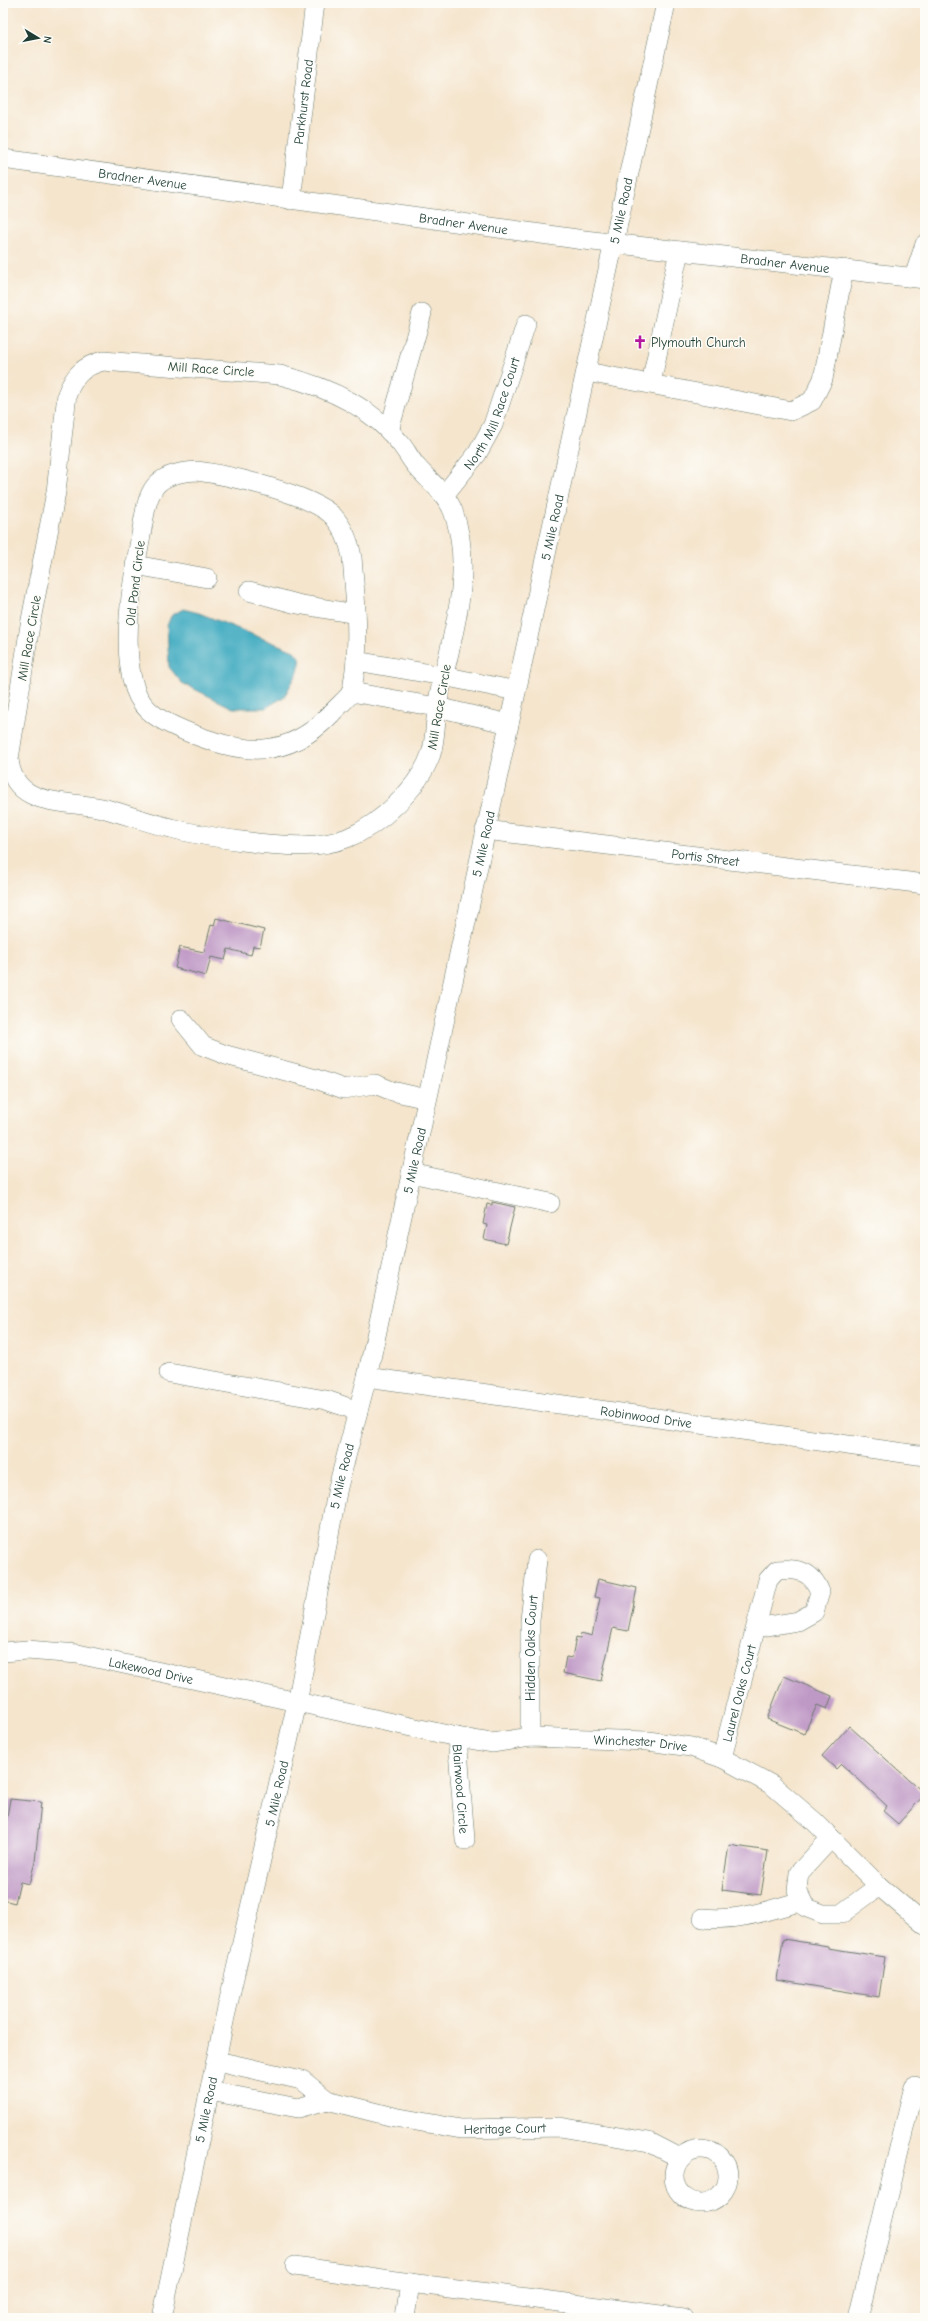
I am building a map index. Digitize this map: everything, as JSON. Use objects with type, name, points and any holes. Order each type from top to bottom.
[{"type":"street","name":"Parkhurst Road","points":[[291,200],[315,3]]},
{"type":"street","name":"5 Mile Road","points":[[162,2318],[227,2010],[297,1702],[338,1487],[367,1377],[485,830],[587,372],[666,3]]},
{"type":"street","name":"Bradner Avenue","points":[[3,159],[291,200],[615,243],[920,278]]},
{"type":"street","points":[[920,278],[925,244]]},
{"type":"street","points":[[651,382],[679,250]]},
{"type":"street","points":[[587,372],[651,382],[791,411],[812,401],[823,379],[844,269]]},
{"type":"street","points":[[389,431],[422,313]]},
{"type":"street","name":"North Mill Race Court","points":[[444,495],[477,454],[493,425],[526,324]]},
{"type":"street","name":"Mill Race Circle","points":[[103,361],[280,375],[307,382],[340,396],[364,410],[389,431],[415,465],[444,495],[453,510],[458,531],[462,577],[460,603],[443,676],[431,754],[403,797],[388,812],[367,828],[347,838],[321,845],[289,846],[212,837],[172,829],[103,808],[38,798],[20,788],[14,779],[9,759],[30,625],[56,492],[67,394],[72,381],[81,370],[92,364],[103,361]]},
{"type":"street","name":"Old Pond Circle","points":[[197,471],[230,477],[307,500],[320,506],[332,515],[339,523],[349,543],[352,557],[356,614],[356,661],[351,692],[325,720],[301,738],[283,746],[259,750],[244,750],[220,745],[158,719],[141,702],[134,689],[130,665],[128,622],[135,565],[146,504],[151,491],[168,475],[178,472],[197,471]]},
{"type":"street","points":[[135,565],[207,578]]},
{"type":"street","points":[[249,591],[297,604],[356,614]]},
{"type":"street","points":[[356,661],[443,676],[516,692]]},
{"type":"street","points":[[351,692],[437,708],[509,724]]},
{"type":"street","name":"Portis Street","points":[[485,830],[925,884]]},
{"type":"street","points":[[181,1019],[203,1046],[226,1055],[316,1079],[344,1089],[375,1084],[392,1091],[427,1099]]},
{"type":"street","points":[[411,1173],[550,1203]]},
{"type":"street","points":[[168,1373],[326,1400],[358,1410]]},
{"type":"street","name":"Robinwood Drive","points":[[367,1377],[925,1456]]},
{"type":"street","name":"Hidden Oaks Court","points":[[530,1737],[530,1620],[537,1560]]},
{"type":"street","name":"Laurel Oaks Court","points":[[722,1758],[756,1628]]},
{"type":"street","name":"Lakewood Drive","points":[[3,1652],[34,1650],[78,1654],[297,1702]]},
{"type":"street","name":"Winchester Drive","points":[[297,1702],[457,1737],[492,1743],[530,1737],[656,1742],[691,1747],[722,1758],[772,1785],[831,1838],[879,1886],[925,1925]]},
{"type":"street","name":"Blairwood Circle","points":[[457,1737],[465,1840]]},
{"type":"street","points":[[831,1838],[799,1873],[797,1890],[805,1907],[823,1914],[841,1914],[879,1886]]},
{"type":"street","points":[[703,1918],[722,1920],[742,1917],[802,1901]]},
{"type":"street","name":"Heritage Court","points":[[217,2061],[302,2080],[326,2100],[394,2117],[461,2129],[560,2127],[649,2142],[680,2158]]},
{"type":"street","points":[[858,2318],[914,2086],[925,2089]]},
{"type":"street","name":"Heritage Court","points":[[210,2091],[298,2108],[326,2100]]},
{"type":"street","points":[[294,2266],[410,2283],[684,2318]]},
{"type":"street","points":[[405,2318],[410,2283]]},
{"type":"water","points":[[183,609],[199,613],[294,651],[301,659],[298,672],[284,697],[265,708],[233,708],[182,683],[169,667],[167,626],[171,616]]},
{"type":"building","points":[[216,918],[264,930],[260,947],[253,946],[251,955],[228,949],[225,960],[211,957],[206,976],[175,968],[180,947],[204,952],[211,925],[214,926]]},
{"type":"building","points":[[492,1202],[515,1207],[506,1244],[484,1239],[487,1225],[483,1224],[487,1204],[492,1205]]},
{"type":"building","points":[[598,1579],[637,1588],[628,1631],[613,1628],[601,1681],[563,1673],[566,1657],[572,1658],[576,1637],[580,1638],[581,1633],[592,1636],[600,1598],[594,1597]]},
{"type":"building","points":[[784,1676],[832,1696],[827,1709],[817,1705],[804,1734],[767,1719]]},
{"type":"building","points":[[849,1726],[925,1794],[898,1824],[883,1811],[887,1806],[857,1778],[841,1764],[836,1769],[822,1756]]},
{"type":"building","points":[[10,1799],[41,1802],[35,1862],[29,1884],[20,1882],[15,1903],[3,1900],[3,1823],[6,1823]]},
{"type":"building","points":[[729,1845],[768,1851],[761,1895],[722,1890]]},
{"type":"building","points":[[783,1939],[885,1957],[879,1997],[777,1980]]},
{"type":"place","name":"Plymouth Church","points":[[640,342]]}]
